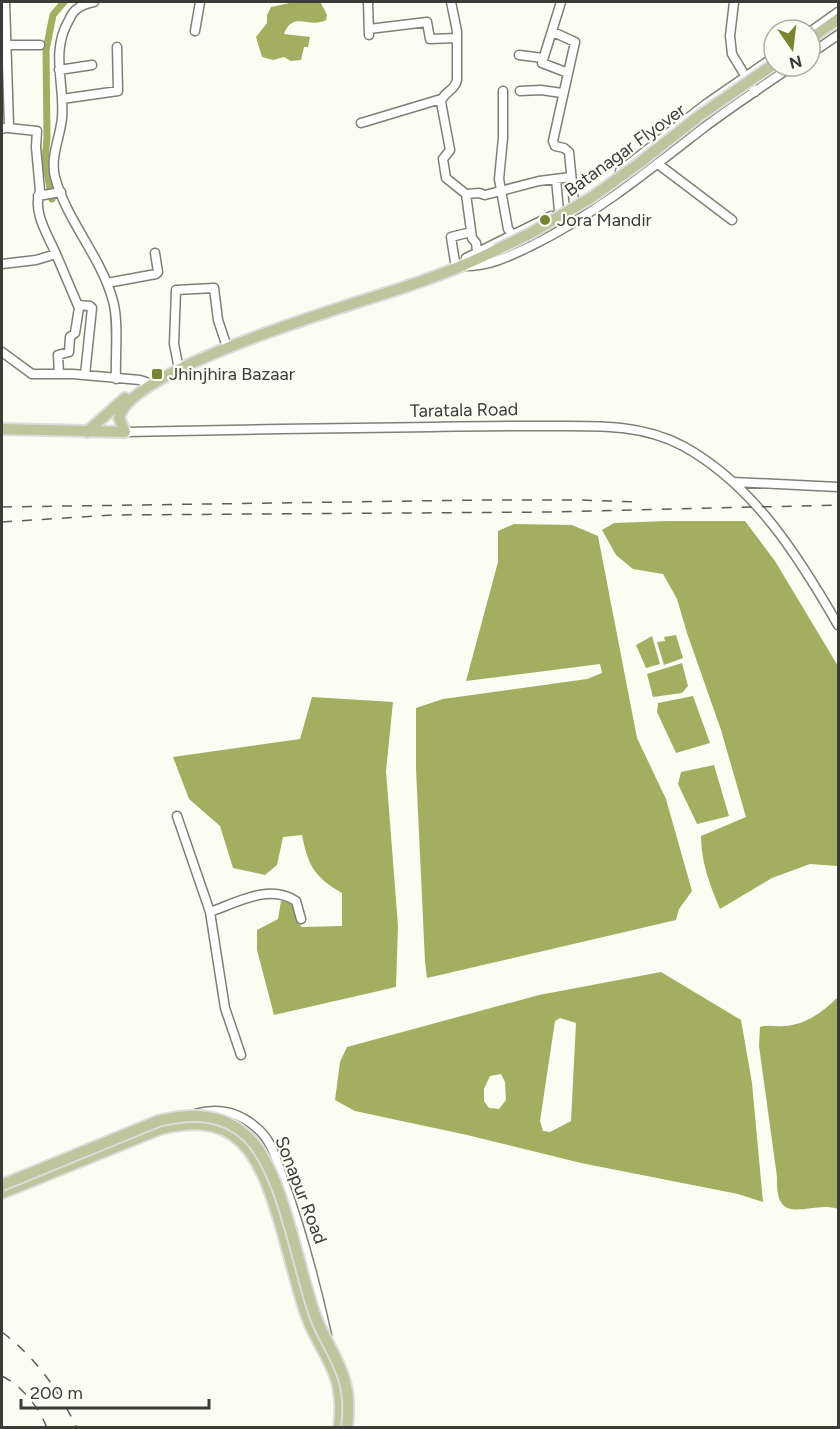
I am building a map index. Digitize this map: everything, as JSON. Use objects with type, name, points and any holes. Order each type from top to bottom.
[{"type":"main road","points":[[822,30],[838,19]]},
{"type":"main road","name":"Batanagar Flyover","points":[[461,262],[531,233],[592,197],[638,165],[707,110],[762,72]]},
{"type":"main road","points":[[87,432],[121,401],[178,364],[226,344],[461,262]]},
{"type":"main road","points":[[125,432],[119,422],[120,412],[145,386],[235,345],[461,262]]},
{"type":"main road","name":"Taratala Road","points":[[2,429],[125,432]]},
{"type":"main road","points":[[2,1186],[158,1121],[193,1115],[210,1117],[241,1131],[253,1142],[262,1156],[277,1190],[310,1302],[345,1379],[349,1406],[347,1428]]},
{"type":"main road","points":[[2,1193],[160,1129],[193,1123],[209,1125],[236,1138],[251,1154],[264,1178],[309,1322],[334,1374],[340,1398],[339,1428]]},
{"type":"street","points":[[5,2],[5,128],[38,131],[36,144],[41,221],[78,305],[75,333],[70,337],[69,352],[58,355],[59,374]]},
{"type":"street","points":[[94,2],[77,9],[66,26],[59,49],[62,121],[54,164],[61,192],[71,215],[102,269],[116,311],[116,379]]},
{"type":"street","points":[[195,31],[200,2]]},
{"type":"street","points":[[368,2],[369,32],[427,22],[430,39],[457,38]]},
{"type":"street","points":[[361,123],[441,99],[456,83],[456,20],[451,2]]},
{"type":"street","points":[[561,2],[542,63],[568,73]]},
{"type":"street","points":[[734,2],[730,45],[744,77],[755,92]]},
{"type":"street","points":[[822,23],[838,12]]},
{"type":"street","points":[[553,32],[575,42],[562,93],[553,143],[569,152],[574,203]]},
{"type":"street","points":[[822,46],[838,35]]},
{"type":"street","points":[[6,45],[40,45]]},
{"type":"street","points":[[62,99],[118,91],[117,47]]},
{"type":"street","points":[[519,55],[543,58]]},
{"type":"street","points":[[59,70],[92,65]]},
{"type":"street","points":[[466,194],[471,232],[487,251],[574,203],[613,177],[692,115],[762,65]]},
{"type":"street","points":[[471,232],[451,237],[461,262],[480,266],[499,260],[555,233],[601,205],[775,78]]},
{"type":"street","points":[[520,91],[541,90],[562,93]]},
{"type":"street","points":[[503,91],[503,138],[499,173],[508,229],[513,235]]},
{"type":"street","points":[[441,99],[450,150],[443,159],[444,175],[448,181],[466,194],[485,195],[570,177]]},
{"type":"street","points":[[658,164],[732,220]]},
{"type":"street","points":[[556,179],[559,211]]},
{"type":"street","points":[[38,196],[61,192]]},
{"type":"street","points":[[107,283],[156,274],[158,272],[154,253]]},
{"type":"street","points":[[2,264],[36,260],[56,254]]},
{"type":"street","points":[[178,364],[174,344],[176,290],[214,288],[218,320],[226,344]]},
{"type":"street","points":[[78,305],[92,308],[85,375]]},
{"type":"street","points":[[2,352],[32,374],[85,375],[145,386]]},
{"type":"street","name":"Taratala Road","points":[[125,432],[494,426],[624,427],[658,435],[684,446],[734,482],[759,508],[819,591],[838,625]]},
{"type":"street","points":[[734,482],[838,487]]},
{"type":"street","points":[[177,816],[210,912],[225,1008],[241,1055]]},
{"type":"street","points":[[210,912],[267,893],[293,898],[298,905],[301,919]]},
{"type":"street","name":"Sonapur Road","points":[[2,1186],[126,1136],[207,1110],[221,1110],[245,1119],[259,1130],[271,1145],[302,1229],[341,1387],[339,1428]]},
{"type":"shaded area","points":[[294,2],[321,3],[327,15],[326,20],[314,23],[297,21],[288,27],[284,34],[310,37],[308,47],[304,47],[301,60],[291,61],[284,57],[273,60],[262,57],[256,37],[267,23],[267,15],[271,7]]},
{"type":"shaded area","points":[[745,521],[775,561],[838,666],[838,866],[810,864],[772,878],[720,909],[707,874],[701,836],[746,817],[721,730],[677,599],[663,574],[633,569],[616,555],[602,530],[614,523]]},
{"type":"shaded area","points":[[514,524],[572,525],[598,536],[637,738],[666,799],[692,891],[679,909],[676,920],[427,978],[416,769],[416,708],[443,699],[587,679],[602,673],[600,664],[466,681],[498,562],[498,531]]},
{"type":"shaded area","points":[[676,635],[683,658],[664,665],[657,642],[665,641],[664,637]]},
{"type":"shaded area","points":[[652,636],[660,664],[646,668],[636,645]]},
{"type":"shaded area","points":[[682,663],[688,686],[682,693],[653,697],[647,674]]},
{"type":"shaded area","points":[[693,696],[710,743],[676,753],[657,712],[658,703]]},
{"type":"shaded area","points":[[312,697],[393,702],[386,771],[398,926],[396,987],[274,1015],[257,950],[257,930],[278,919],[281,901],[293,902],[301,927],[342,926],[342,893],[319,876],[314,869],[302,835],[283,837],[277,865],[265,875],[233,868],[220,826],[189,799],[173,757],[300,739]]},
{"type":"shaded area","points":[[714,765],[729,816],[697,824],[678,784],[681,772]]},
{"type":"shaded area","points":[[661,972],[741,1020],[752,1083],[763,1202],[738,1194],[581,1163],[355,1111],[335,1100],[340,1062],[347,1047],[539,995]],"holes":[[[560,1018],[576,1023],[571,1121],[550,1132],[543,1131],[540,1121],[555,1021]],[[501,1074],[505,1082],[506,1100],[499,1109],[489,1108],[484,1101],[484,1089],[490,1076]]]},
{"type":"shaded area","points":[[838,997],[838,1209],[817,1207],[797,1210],[788,1208],[782,1203],[778,1193],[759,1046],[760,1027],[800,1023],[821,1012]]},
{"type":"waterway","points":[[52,199],[45,162],[46,50],[53,15],[64,2]]},
{"type":"railway","points":[[2,507],[481,500],[637,502]]},
{"type":"railway","points":[[2,522],[113,515],[553,512],[838,505]]},
{"type":"railway","points":[[2,1332],[26,1353],[45,1375],[77,1428]]},
{"type":"railway","points":[[2,1376],[29,1398],[47,1428]]},
{"type":"place","name":"Jora Mandir","points":[[545,220]]},
{"type":"place","name":"Jhinjhira Bazaar","points":[[157,374]]}]
